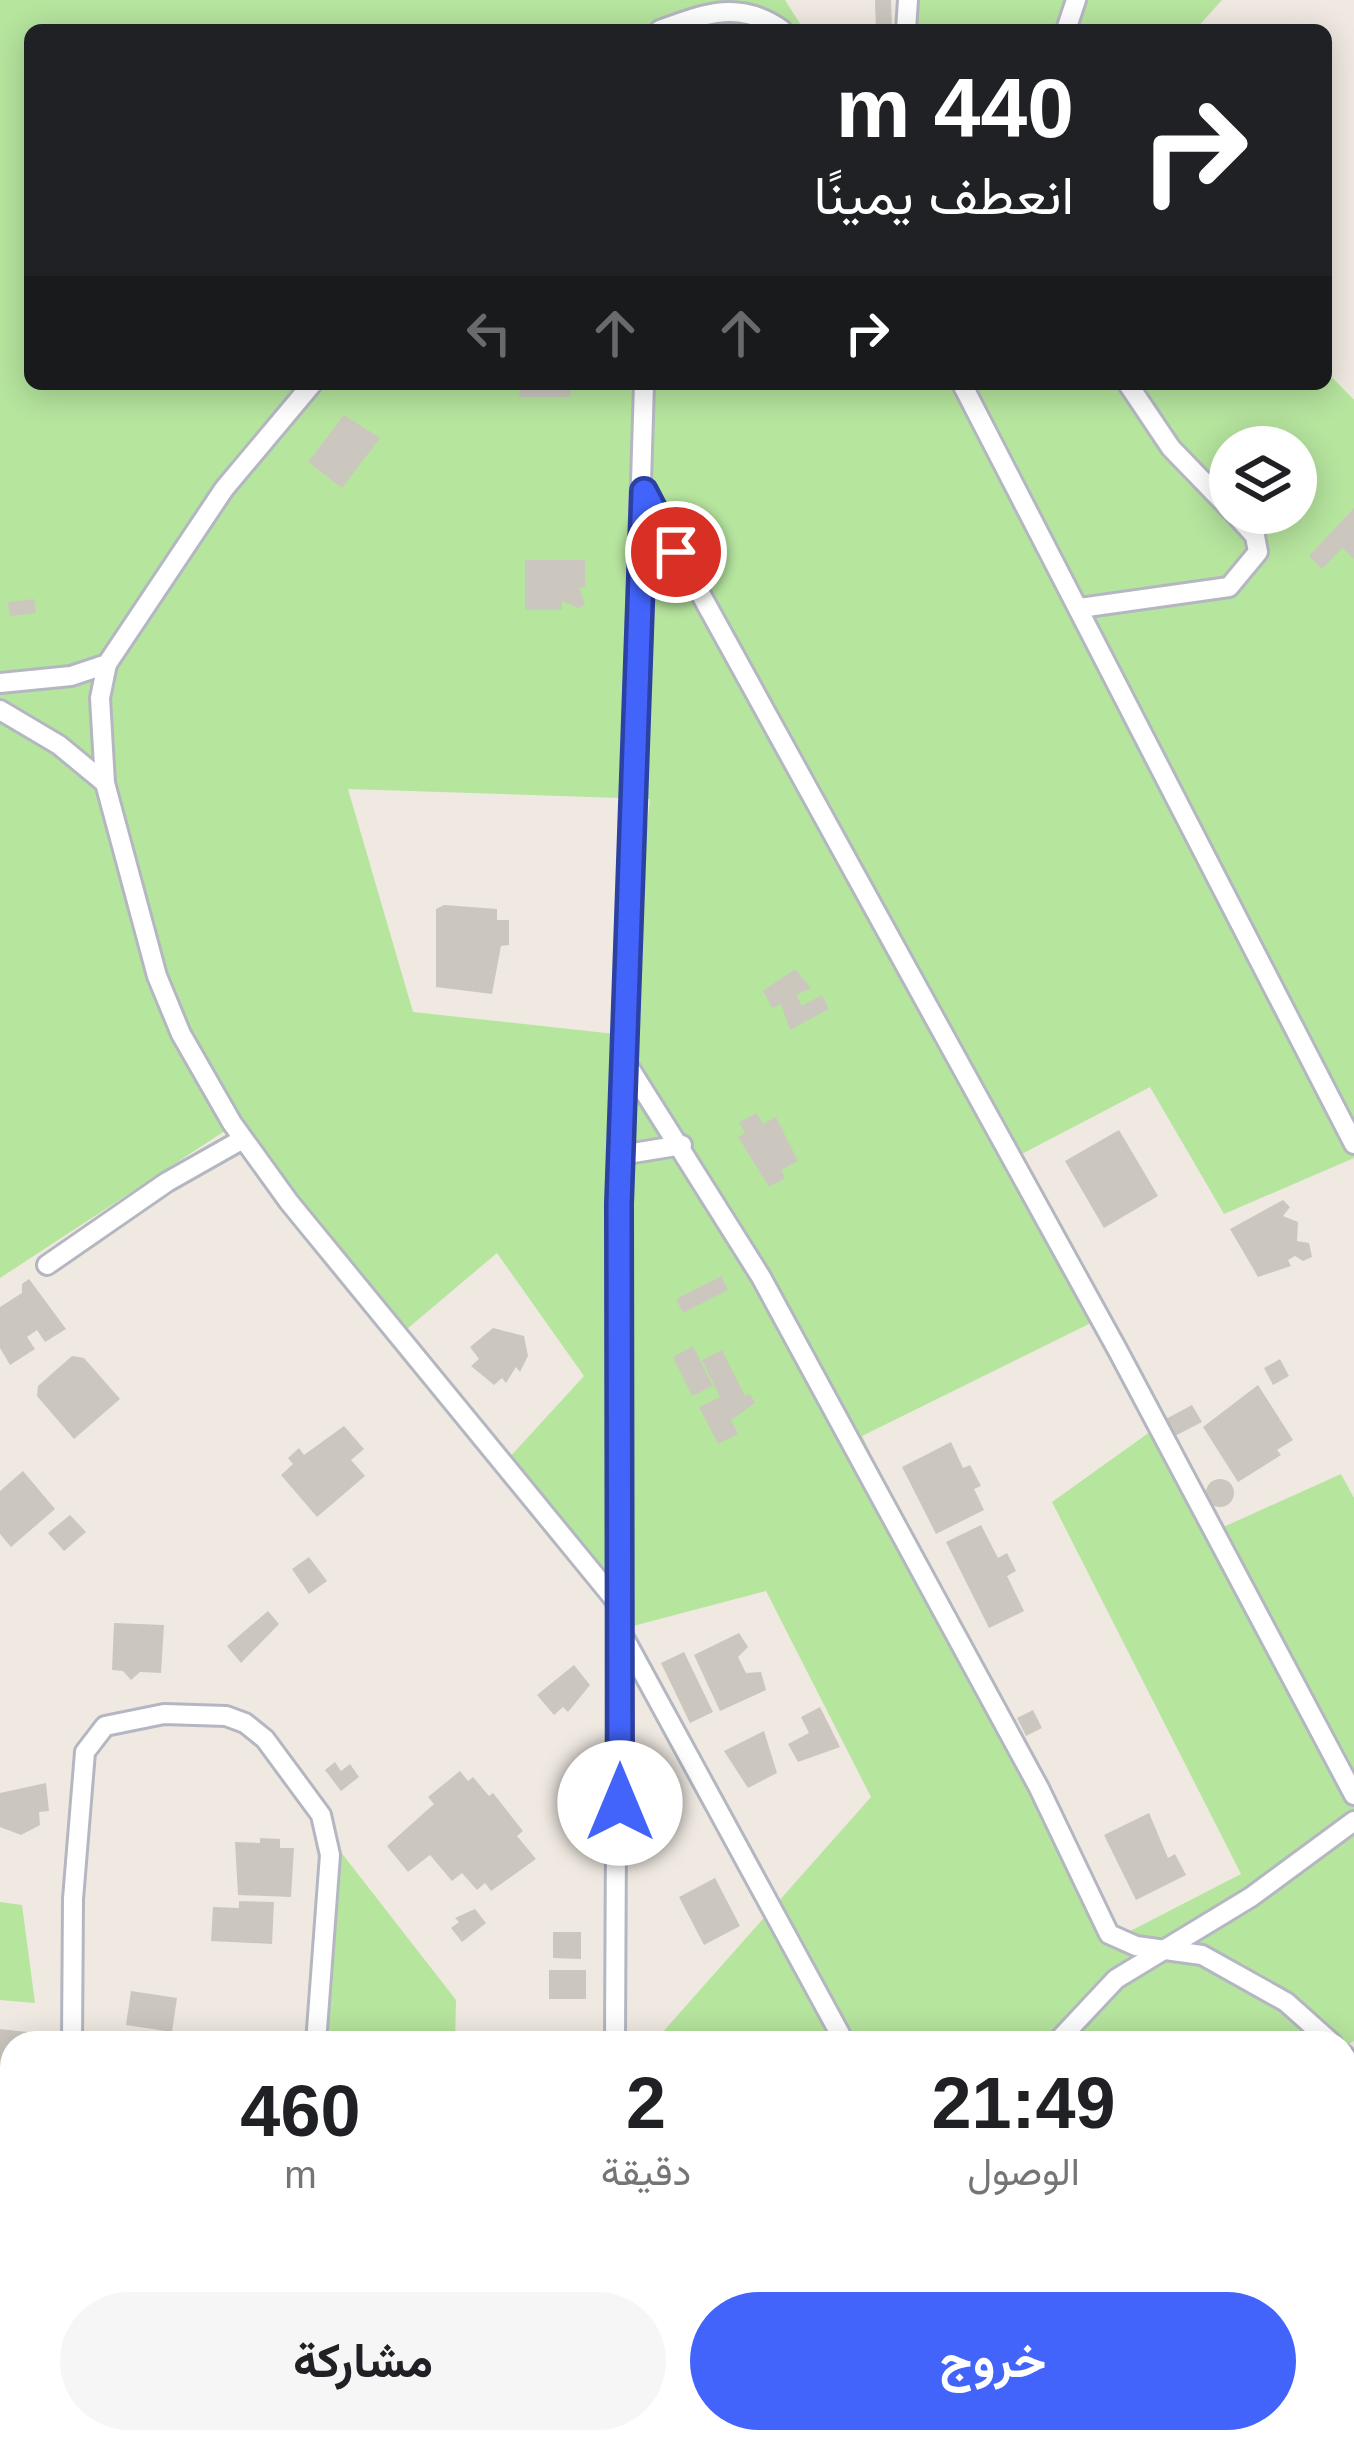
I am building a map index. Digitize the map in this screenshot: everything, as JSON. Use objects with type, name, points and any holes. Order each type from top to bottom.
[{"type":"street","points":[[674,24],[719,4],[744,8],[772,24]]},
{"type":"street","points":[[306,390],[224,489],[107,664],[100,698],[105,783],[157,976],[181,1034],[243,1139],[532,1504],[620,1606]]},
{"type":"street","points":[[615,2031],[621,1155],[644,390]]},
{"type":"street","points":[[965,390],[1354,1144]]},
{"type":"street","points":[[1132,390],[1171,448],[1209,487]]},
{"type":"street","points":[[644,491],[1117,1349],[1354,1795]]},
{"type":"street","points":[[1080,608],[1229,586],[1251,567],[1258,552],[1253,534]]},
{"type":"street","points":[[0,683],[71,676],[107,664]]},
{"type":"street","points":[[0,710],[59,745],[105,783]]},
{"type":"street","points":[[625,1060],[738,1236],[1039,1788],[1109,1934],[1136,1946],[1167,1946],[1202,1955],[1286,2002],[1318,2031]]},
{"type":"street","points":[[47,1265],[167,1182],[243,1139]]},
{"type":"street","points":[[621,1155],[682,1145]]},
{"type":"street","points":[[620,1630],[838,2031]]},
{"type":"street","points":[[72,2031],[73,1899],[85,1752],[105,1726],[164,1714],[226,1716],[245,1723],[265,1739],[321,1815],[330,1855],[317,2031]]},
{"type":"street","points":[[1067,2031],[1116,1979],[1251,1897],[1354,1821]]},
{"type":"green space","points":[[0,0],[785,0],[800,24],[24,24],[24,390],[1332,390],[1332,377],[1354,400],[1354,1158],[1224,1214],[1150,1087],[1014,1158],[1103,1317],[862,1436],[1109,1942],[1241,1874],[1052,1502],[1161,1424],[1219,1529],[1341,1474],[1354,1498],[1354,2031],[664,2031],[871,1797],[766,1591],[633,1626],[508,1459],[584,1376],[497,1253],[401,1334],[234,1125],[0,1278]],"holes":[[[348,789],[650,799],[624,1035],[413,1012]]]},
{"type":"green space","points":[[909,0],[1222,0],[1200,24],[907,24]]},
{"type":"green space","points":[[340,1851],[456,2000],[455,2031],[321,2031]]},
{"type":"green space","points":[[0,1902],[22,1905],[35,2003],[0,2000]]},
{"type":"building","points":[[875,0],[891,0],[892,24],[876,24]]},
{"type":"building","points":[[520,390],[571,390],[570,397],[519,397]]},
{"type":"building","points":[[344,415],[380,438],[342,488],[308,462]]},
{"type":"building","points":[[1354,508],[1354,559],[1342,548],[1322,569],[1309,556]]},
{"type":"building","points":[[525,560],[585,560],[585,587],[579,588],[585,604],[578,608],[562,601],[562,610],[525,610]]},
{"type":"building","points":[[34,599],[36,613],[10,616],[8,602]]},
{"type":"building","points":[[444,905],[497,909],[497,920],[509,920],[509,945],[501,946],[492,994],[436,987],[436,909]]},
{"type":"building","points":[[795,969],[811,988],[796,995],[802,1006],[822,995],[829,1009],[790,1030],[781,1004],[772,1008],[763,991]]},
{"type":"building","points":[[757,1113],[763,1124],[776,1117],[798,1161],[781,1170],[785,1178],[769,1187],[738,1137],[745,1133],[739,1122]]},
{"type":"building","points":[[1119,1130],[1158,1196],[1104,1228],[1065,1161]]},
{"type":"building","points":[[1283,1200],[1290,1207],[1283,1216],[1298,1222],[1297,1241],[1309,1243],[1312,1257],[1303,1261],[1295,1256],[1288,1260],[1291,1266],[1258,1277],[1230,1229]]},
{"type":"building","points":[[721,1276],[728,1290],[683,1313],[676,1299]]},
{"type":"building","points":[[29,1279],[66,1329],[45,1342],[37,1330],[27,1337],[35,1349],[10,1365],[0,1348],[0,1307],[22,1293],[22,1284]]},
{"type":"building","points":[[493,1328],[524,1336],[528,1356],[520,1372],[516,1367],[506,1383],[502,1378],[494,1385],[471,1366],[479,1359],[470,1347]]},
{"type":"building","points":[[693,1346],[713,1386],[692,1396],[673,1357]]},
{"type":"building","points":[[722,1350],[745,1396],[750,1394],[755,1403],[731,1420],[738,1434],[718,1444],[699,1407],[720,1397],[702,1360]]},
{"type":"building","points":[[72,1356],[84,1358],[120,1399],[74,1439],[37,1396],[38,1386]]},
{"type":"building","points":[[1280,1359],[1289,1376],[1273,1385],[1264,1368]]},
{"type":"building","points":[[1258,1385],[1293,1440],[1277,1450],[1281,1455],[1238,1482],[1203,1427]]},
{"type":"building","points":[[1192,1405],[1202,1422],[1173,1437],[1164,1420]]},
{"type":"building","points":[[344,1426],[364,1449],[351,1460],[365,1476],[317,1517],[281,1475],[293,1464],[288,1458],[299,1448],[304,1455]]},
{"type":"building","points":[[951,1442],[963,1468],[970,1465],[981,1486],[974,1489],[984,1510],[936,1534],[902,1467]]},
{"type":"building","points":[[23,1471],[55,1509],[11,1547],[0,1534],[0,1491]]},
{"type":"building","points":[[1220,1479],[1230,1483],[1234,1493],[1230,1503],[1220,1507],[1210,1503],[1206,1493],[1210,1483]]},
{"type":"building","points":[[70,1515],[86,1532],[64,1551],[48,1533]]},
{"type":"building","points":[[981,1525],[998,1558],[1007,1553],[1016,1571],[1007,1576],[1024,1611],[989,1628],[946,1542]]},
{"type":"building","points":[[309,1557],[327,1581],[309,1594],[292,1569]]},
{"type":"building","points":[[268,1611],[279,1624],[241,1663],[227,1646]]},
{"type":"building","points":[[114,1623],[164,1625],[161,1673],[140,1672],[131,1680],[123,1671],[112,1670]]},
{"type":"building","points":[[739,1633],[748,1647],[738,1657],[746,1673],[761,1672],[766,1690],[720,1711],[694,1655]]},
{"type":"building","points":[[684,1652],[713,1712],[690,1723],[661,1663]]},
{"type":"building","points":[[574,1665],[590,1685],[568,1712],[563,1707],[554,1715],[537,1695]]},
{"type":"building","points":[[820,1707],[840,1747],[798,1762],[788,1744],[809,1733],[801,1717]]},
{"type":"building","points":[[1033,1710],[1042,1728],[1026,1736],[1017,1718]]},
{"type":"building","points":[[764,1731],[777,1773],[748,1788],[724,1751]]},
{"type":"building","points":[[335,1762],[341,1771],[350,1764],[359,1777],[341,1791],[325,1770]]},
{"type":"building","points":[[460,1771],[468,1781],[473,1777],[489,1796],[493,1793],[523,1831],[517,1836],[536,1859],[491,1891],[485,1883],[477,1890],[462,1873],[452,1881],[430,1855],[408,1872],[387,1846],[434,1804],[428,1797]]},
{"type":"building","points":[[46,1783],[49,1811],[39,1812],[40,1825],[21,1835],[0,1827],[0,1793]]},
{"type":"building","points":[[1149,1813],[1168,1858],[1175,1854],[1186,1875],[1136,1900],[1104,1835]]},
{"type":"building","points":[[260,1838],[280,1839],[280,1848],[294,1848],[291,1897],[238,1895],[235,1842],[260,1843]]},
{"type":"building","points":[[715,1878],[740,1926],[704,1945],[679,1897]]},
{"type":"building","points":[[239,1901],[274,1902],[272,1944],[211,1941],[213,1907],[239,1908]]},
{"type":"building","points":[[475,1909],[486,1923],[462,1942],[451,1928],[459,1922],[455,1918]]},
{"type":"building","points":[[553,1932],[581,1932],[581,1959],[553,1958]]},
{"type":"building","points":[[549,1970],[586,1970],[586,1999],[549,1999]]},
{"type":"building","points":[[131,1991],[177,1998],[172,2031],[126,2025]]},
{"type":"route","points":[[620,1803],[619,1204],[636,615],[644,491],[676,552]]}]
